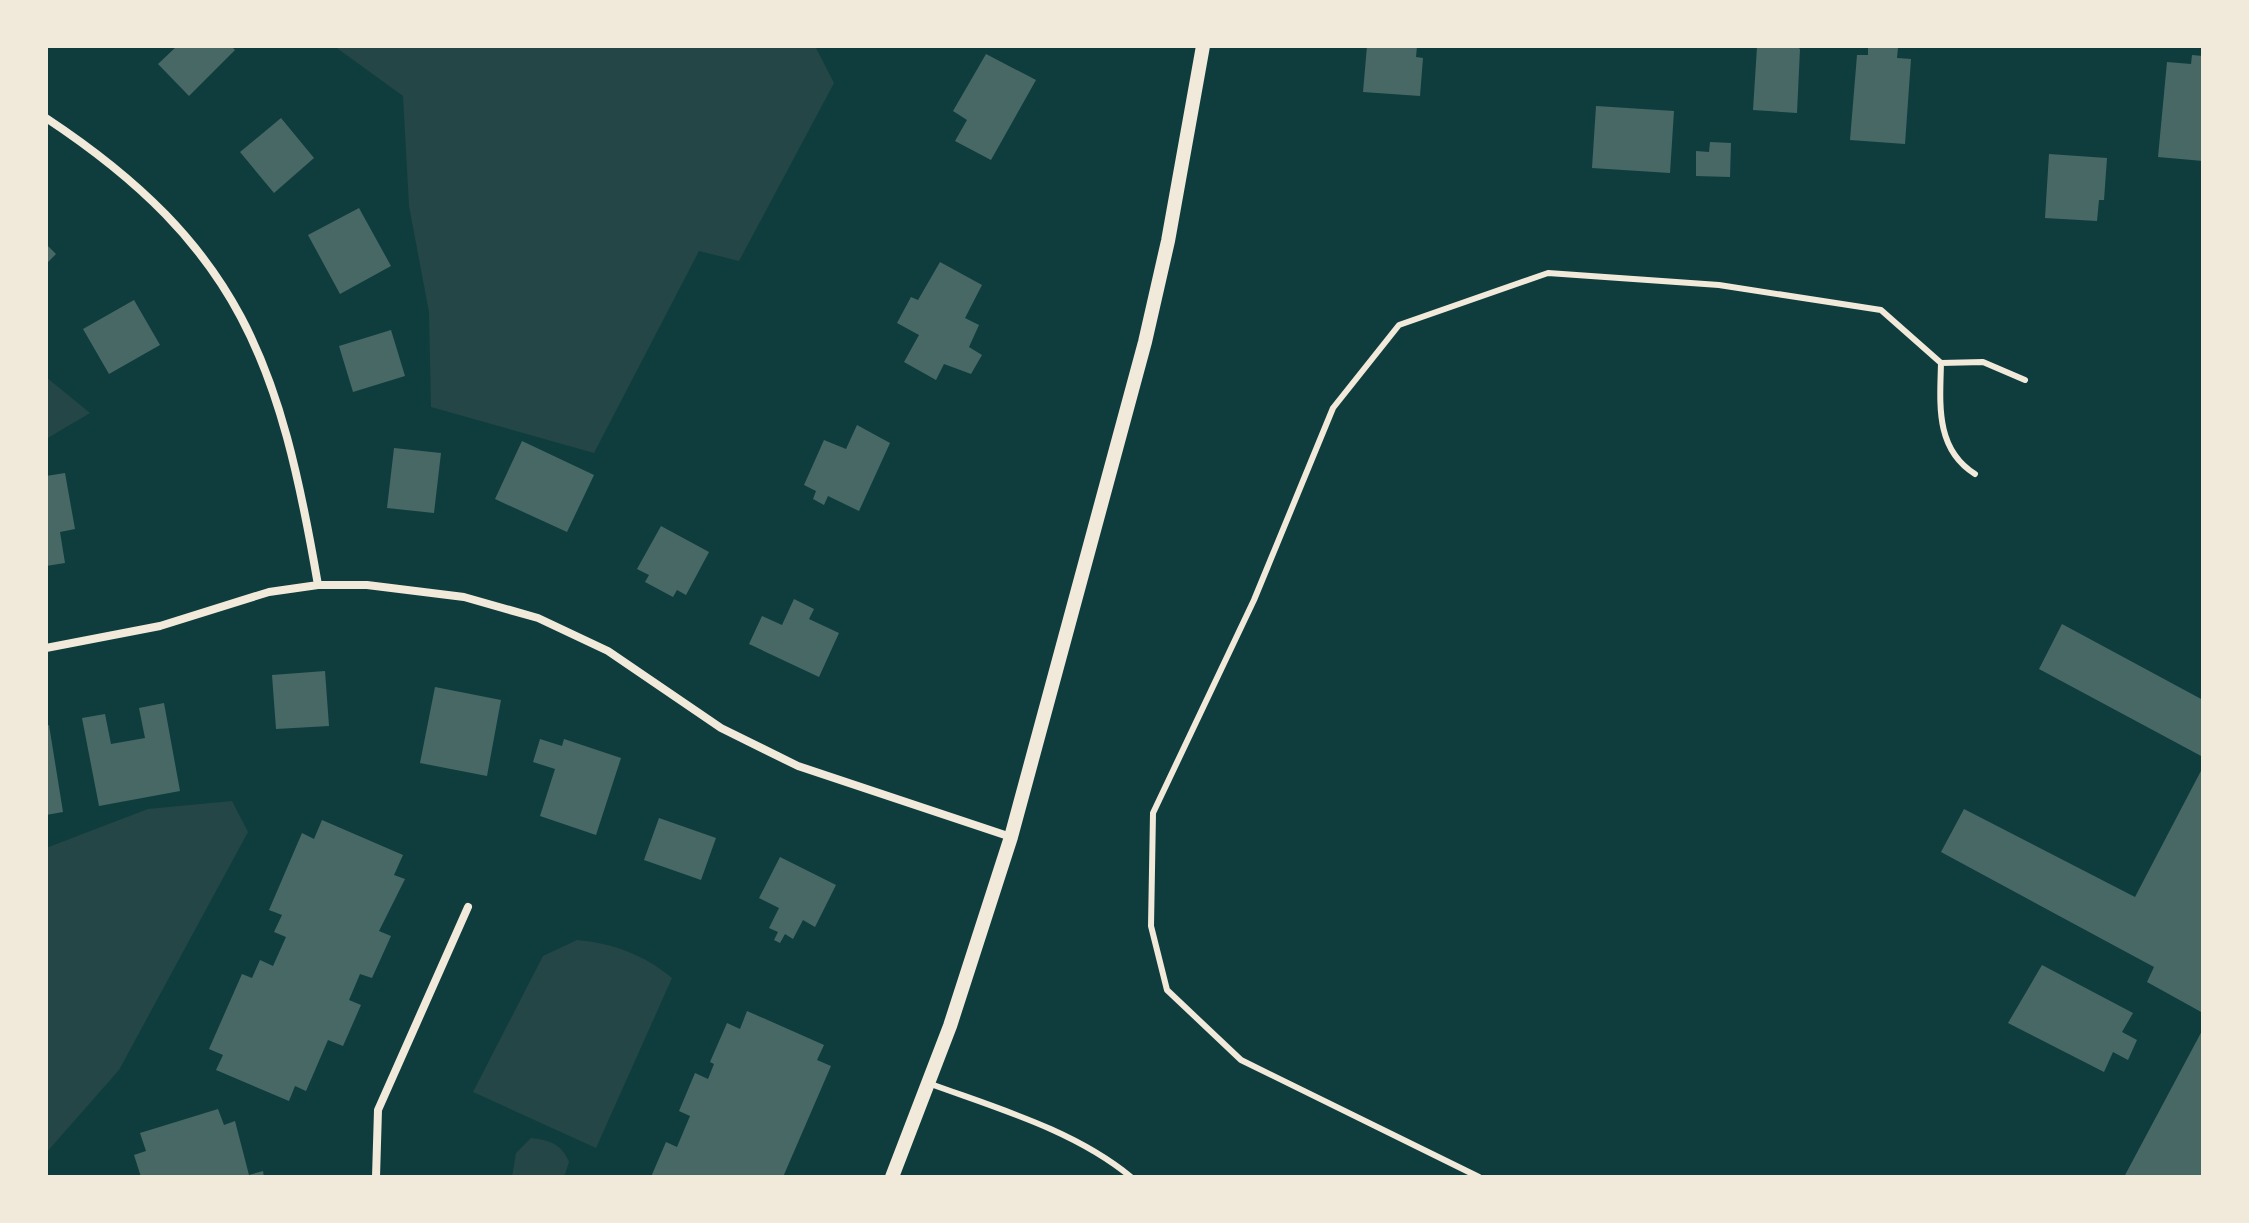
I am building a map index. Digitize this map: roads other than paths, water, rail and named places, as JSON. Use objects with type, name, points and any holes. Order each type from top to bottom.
[{"type":"street","points":[[892,1177],[928,1083],[1011,837],[1145,342],[1171,227],[1203,46]]},
{"type":"street","points":[[46,118],[92,148],[148,195],[194,242],[229,292],[252,335],[274,389],[302,491],[318,585]]},
{"type":"street","points":[[46,648],[160,626],[269,592],[318,585],[367,585],[464,597],[538,618],[608,651],[721,728],[798,766],[1011,837]]},
{"type":"street","points":[[376,1177],[378,1110],[468,907]]},
{"type":"lane","points":[[1479,1177],[1241,1060],[1167,990],[1151,926],[1153,813],[1254,600],[1333,408],[1399,325],[1548,273],[1719,285],[1881,310],[1941,363],[1983,362],[2025,380]]},
{"type":"lane","points":[[1941,363],[1940,420],[1958,463],[1975,474]]},
{"type":"lane","points":[[928,1083],[1016,1115],[1107,1158],[1131,1177]]}]
